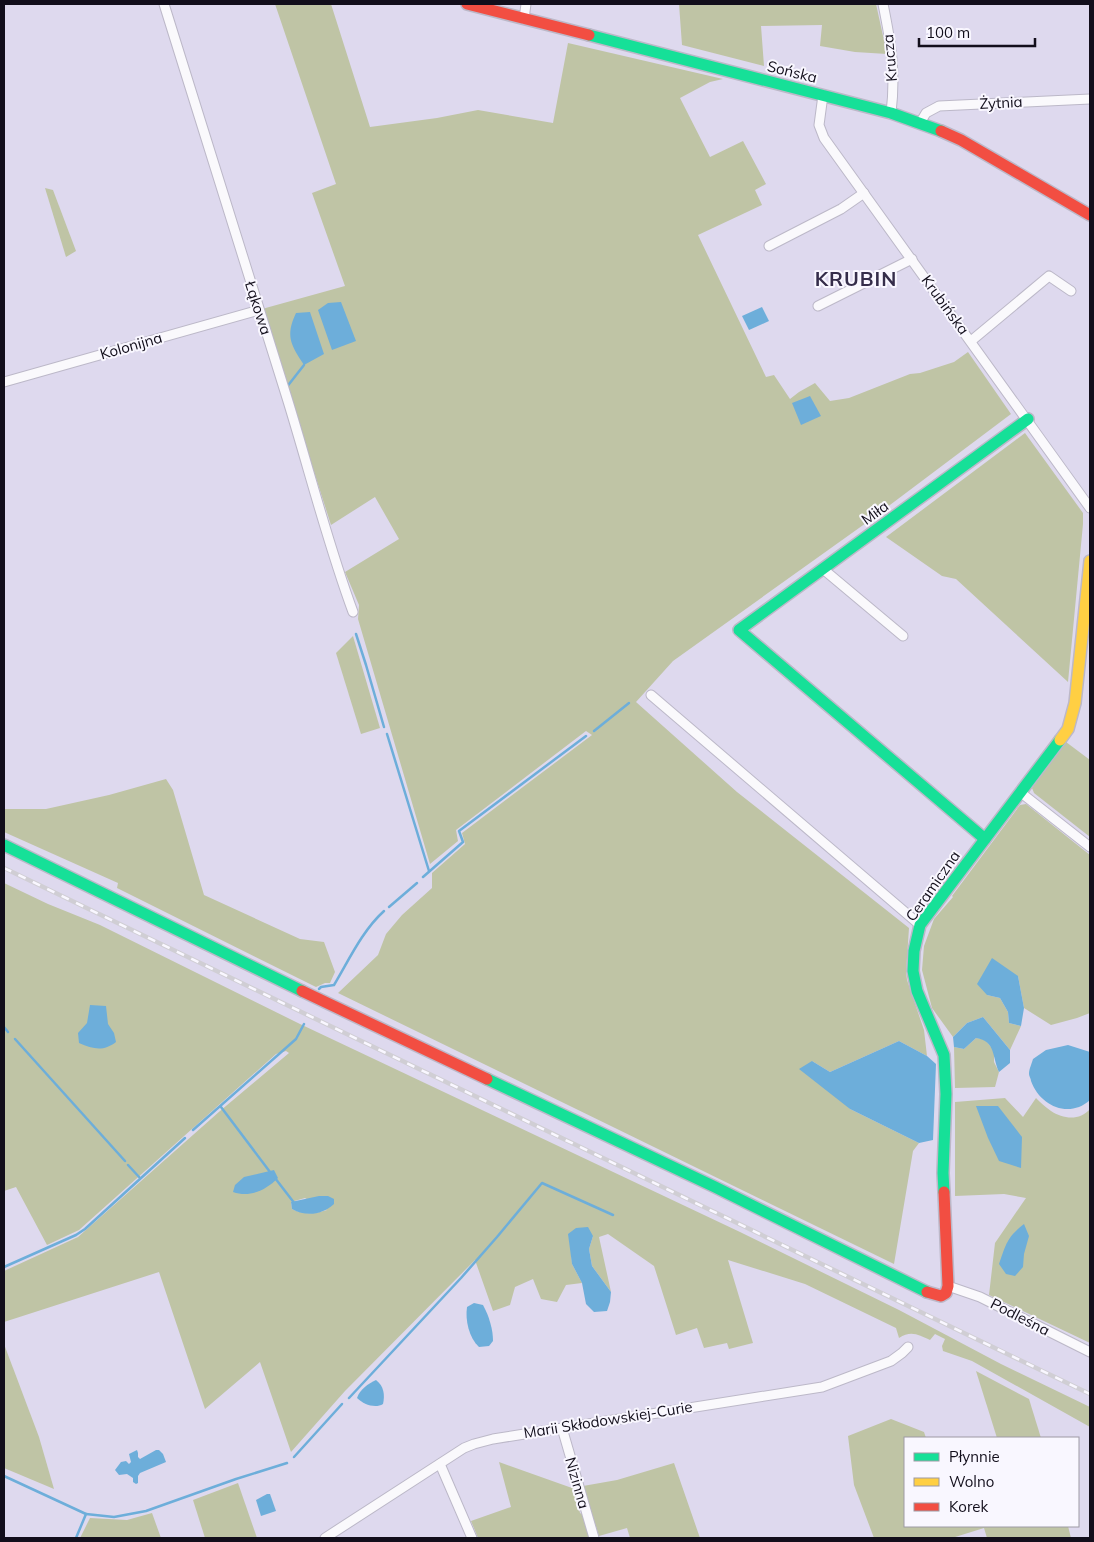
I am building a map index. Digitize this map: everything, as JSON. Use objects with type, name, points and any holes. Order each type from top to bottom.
[{"type":"street","name":"Łąkowa","points":[[164,4],[288,401],[328,538],[353,612]]},
{"type":"street","name":"Sońska","points":[[467,4],[891,113],[961,140],[1090,215]]},
{"type":"street","points":[[524,19],[526,4]]},
{"type":"street","name":"Krucza","points":[[883,4],[894,71],[891,113]]},
{"type":"street","name":"Krubińska","points":[[823,95],[820,120],[821,132],[1090,508]]},
{"type":"street","name":"Żytnia","points":[[920,123],[926,113],[939,106],[1090,100]]},
{"type":"street","points":[[769,246],[841,209],[864,193]]},
{"type":"street","points":[[818,306],[912,259]]},
{"type":"street","points":[[971,341],[1049,276],[1071,291]]},
{"type":"street","name":"Kolonijna","points":[[4,382],[259,310]]},
{"type":"street","name":"Miła","points":[[985,839],[739,630],[1028,420]]},
{"type":"street","name":"Ceramiczna","points":[[948,1286],[943,1173],[946,1094],[944,1056],[917,990],[913,971],[914,951],[920,926],[1068,729],[1075,703],[1090,561]]},
{"type":"street","points":[[823,569],[903,636]]},
{"type":"street","points":[[651,695],[920,926]]},
{"type":"street","points":[[1020,792],[1090,847]]},
{"type":"street","points":[[4,846],[369,1024],[715,1188],[930,1294],[943,1296],[948,1286]]},
{"type":"street","name":"Podleśna","points":[[948,1286],[980,1297],[1090,1352]]},
{"type":"street","name":"Marii Skłodowskiej-Curie","points":[[325,1538],[464,1448],[483,1441],[822,1387],[891,1360],[908,1347]]},
{"type":"street","name":"Nizinna","points":[[562,1428],[594,1538]]},
{"type":"street","points":[[440,1464],[472,1538]]},
{"type":"green space","points":[[275,4],[331,4],[370,127],[437,118],[478,110],[553,123],[568,43],[723,79],[710,82],[680,98],[710,157],[743,141],[766,184],[755,190],[762,205],[698,235],[766,377],[774,375],[790,399],[815,383],[830,401],[849,398],[910,374],[920,373],[954,362],[968,352],[1011,414],[866,523],[673,661],[636,702],[737,792],[909,928],[907,980],[924,1030],[927,1056],[899,1041],[830,1072],[812,1061],[850,1109],[919,1143],[913,1151],[894,1264],[338,993],[378,955],[386,934],[402,915],[432,888],[432,873],[465,844],[462,833],[592,735],[586,731],[456,830],[458,841],[430,864],[358,619],[359,605],[345,572],[399,539],[375,497],[331,525],[262,309],[345,286],[312,193],[336,184]]},
{"type":"green space","points":[[679,4],[876,4],[887,54],[855,52],[820,46],[822,25],[761,26],[764,66],[682,45]]},
{"type":"green space","points":[[45,188],[53,190],[76,251],[66,257]]},
{"type":"green space","points":[[1025,433],[1083,513],[1068,682],[956,579],[942,576],[886,537]]},
{"type":"green space","points":[[353,636],[380,728],[361,734],[336,653]]},
{"type":"green space","points":[[1066,742],[1090,760],[1090,837],[1034,793],[1032,788]]},
{"type":"green space","points":[[166,779],[173,790],[204,895],[300,939],[324,942],[335,972],[330,983],[316,987],[117,888],[118,883],[4,832],[4,809],[46,809],[109,795]]},
{"type":"green space","points":[[1026,804],[1090,855],[1090,1013],[1051,1025],[1024,1008],[1018,976],[987,995],[1000,998],[1008,1012],[1009,1023],[1021,1026],[1010,1050],[983,1017],[967,1023],[953,1037],[932,1008],[922,970],[924,946],[934,919],[953,897],[1020,805]]},
{"type":"green space","points":[[4,883],[48,904],[100,925],[300,1024],[740,1232],[899,1310],[1001,1364],[1090,1407],[1090,1427],[972,1361],[943,1351],[942,1346],[945,1339],[935,1334],[930,1340],[911,1334],[899,1338],[896,1328],[805,1284],[728,1260],[753,1343],[729,1349],[727,1343],[704,1348],[697,1328],[676,1335],[654,1266],[608,1234],[599,1237],[611,1292],[592,1266],[589,1249],[593,1236],[571,1250],[572,1264],[582,1283],[566,1285],[557,1302],[541,1299],[533,1279],[515,1287],[510,1305],[493,1311],[475,1260],[345,1391],[291,1452],[260,1362],[205,1409],[159,1272],[4,1322],[4,1271],[78,1237],[220,1111],[289,1053],[286,1051],[276,1054],[79,1230],[47,1245],[16,1187],[4,1191]],"holes":[[[305,1198],[327,1210],[314,1213],[300,1212],[292,1209],[291,1202]]]},
{"type":"green space","points":[[976,1038],[984,1039],[994,1050],[994,1062],[999,1072],[995,1087],[955,1088],[954,1047],[964,1049]]},
{"type":"green space","points":[[1005,1098],[1023,1117],[1036,1098],[1051,1111],[1061,1116],[1071,1118],[1081,1116],[1090,1109],[1090,1343],[989,1295],[995,1243],[1026,1198],[1004,1194],[955,1196],[955,1102]]},
{"type":"green space","points":[[4,1344],[39,1437],[54,1489],[4,1468]]},
{"type":"green space","points":[[976,1371],[1029,1399],[1041,1437],[997,1437]]},
{"type":"green space","points":[[891,1419],[924,1432],[926,1437],[904,1437],[904,1527],[1068,1527],[1071,1538],[987,1538],[984,1528],[952,1538],[874,1538],[854,1485],[848,1436]]},
{"type":"green space","points":[[499,1462],[572,1488],[575,1487],[581,1506],[579,1509],[580,1513],[583,1515],[590,1538],[478,1538],[471,1521],[511,1507]]},
{"type":"green space","points":[[674,1463],[700,1538],[630,1538],[627,1528],[599,1536],[583,1486],[617,1480]]},
{"type":"green space","points":[[238,1483],[257,1538],[205,1538],[193,1500]]},
{"type":"green space","points":[[152,1513],[161,1538],[80,1538],[90,1518],[127,1520]]},
{"type":"water","points":[[341,302],[356,341],[332,350],[318,310],[328,303]]},
{"type":"water","points":[[762,307],[769,321],[749,330],[742,316]]},
{"type":"water","points":[[310,312],[324,354],[304,365],[293,346],[290,334],[296,313]]},
{"type":"water","points":[[810,396],[821,416],[801,425],[792,403]]},
{"type":"water","points":[[992,958],[1018,976],[1024,1008],[1021,1026],[1009,1023],[1008,1012],[1000,998],[987,995],[977,984]]},
{"type":"water","points":[[90,1005],[106,1006],[108,1024],[114,1033],[116,1042],[107,1047],[89,1047],[79,1043],[78,1033],[87,1023]]},
{"type":"water","points":[[983,1017],[1010,1050],[1010,1063],[999,1072],[992,1050],[987,1042],[976,1038],[964,1049],[954,1047],[953,1037],[967,1023]]},
{"type":"water","points":[[899,1041],[927,1056],[936,1064],[933,1140],[919,1143],[850,1109],[799,1069],[812,1061],[830,1072]]},
{"type":"water","points":[[1068,1045],[1090,1052],[1090,1100],[1082,1106],[1073,1109],[1064,1109],[1048,1103],[1035,1090],[1029,1074],[1033,1059],[1046,1050]]},
{"type":"water","points":[[976,1106],[998,1106],[1022,1137],[1021,1168],[999,1161]]},
{"type":"water","points":[[274,1170],[278,1178],[263,1189],[246,1194],[233,1192],[235,1185],[244,1177]]},
{"type":"water","points":[[328,1196],[334,1199],[334,1204],[324,1211],[314,1214],[297,1212],[292,1209],[291,1202]]},
{"type":"water","points":[[1024,1224],[1029,1236],[1023,1267],[1015,1276],[1006,1274],[999,1264],[1003,1251],[1010,1237]]},
{"type":"water","points":[[588,1227],[593,1236],[589,1249],[592,1266],[611,1292],[607,1311],[594,1312],[586,1304],[582,1283],[572,1264],[568,1234],[576,1228]]},
{"type":"water","points":[[474,1303],[483,1305],[489,1318],[493,1341],[489,1346],[479,1347],[470,1334],[467,1323],[467,1307]]},
{"type":"water","points":[[376,1380],[381,1385],[383,1391],[383,1404],[369,1405],[357,1398],[365,1387]]},
{"type":"water","points":[[137,1450],[140,1459],[159,1450],[166,1462],[140,1473],[138,1483],[136,1484],[133,1482],[133,1478],[127,1474],[119,1475],[115,1470],[121,1462],[126,1461],[129,1464],[131,1462],[129,1454]]},
{"type":"water","points":[[270,1494],[276,1511],[261,1516],[256,1500]]},
{"type":"waterway","points":[[286,388],[304,365]]},
{"type":"waterway","points":[[356,634],[384,727]]},
{"type":"waterway","points":[[594,731],[629,703]]},
{"type":"waterway","points":[[387,734],[429,871]]},
{"type":"waterway","points":[[423,877],[463,842],[459,831],[586,736]]},
{"type":"waterway","points":[[389,907],[417,883]]},
{"type":"waterway","points":[[319,989],[334,985],[362,937],[384,911]]},
{"type":"waterway","points":[[193,1130],[296,1039],[304,1024]]},
{"type":"waterway","points":[[4,1027],[8,1032]]},
{"type":"waterway","points":[[15,1039],[125,1161]]},
{"type":"waterway","points":[[221,1107],[270,1172]]},
{"type":"waterway","points":[[4,1267],[76,1235],[85,1229],[185,1138]]},
{"type":"waterway","points":[[128,1165],[140,1178]]},
{"type":"waterway","points":[[275,1178],[295,1204]]},
{"type":"waterway","points":[[349,1398],[461,1278],[542,1183],[613,1215]]},
{"type":"waterway","points":[[294,1457],[342,1404]]},
{"type":"waterway","points":[[86,1514],[114,1517],[146,1511],[287,1463]]},
{"type":"waterway","points":[[4,1476],[86,1514],[76,1538]]},
{"type":"railway","points":[[4,868],[1090,1394]]},
{"type":"traffic: fast","points":[[589,35],[891,113],[941,131]]},
{"type":"traffic: fast","points":[[985,839],[739,630],[1028,419]]},
{"type":"traffic: fast","points":[[944,1192],[946,1094],[944,1055],[917,991],[913,971],[914,951],[920,925],[1060,740]]},
{"type":"traffic: fast","points":[[4,845],[302,991]]},
{"type":"traffic: fast","points":[[487,1079],[715,1187],[927,1292]]},
{"type":"traffic: slow","points":[[1060,740],[1068,729],[1075,703],[1090,561]]},
{"type":"traffic: jam","points":[[467,4],[589,35]]},
{"type":"traffic: jam","points":[[941,131],[961,140],[1090,215]]},
{"type":"traffic: jam","points":[[302,991],[487,1079]]},
{"type":"traffic: jam","points":[[927,1292],[941,1296],[946,1293],[948,1286],[944,1192]]},
{"type":"district","name":"KRUBIN","points":[[856,279]]}]
